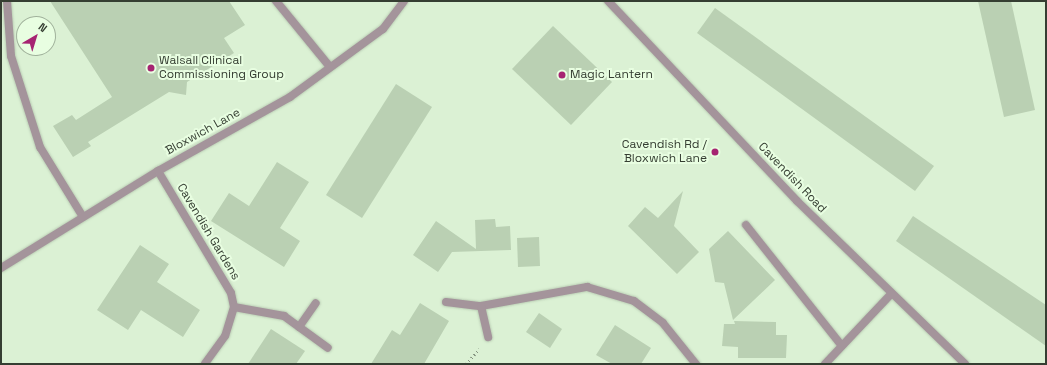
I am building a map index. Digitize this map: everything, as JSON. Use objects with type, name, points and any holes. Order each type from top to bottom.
[{"type":"street","points":[[7,1],[11,56],[40,147],[83,216]]},
{"type":"street","points":[[276,1],[330,67]]},
{"type":"street","name":"Bloxwich Lane","points":[[1,268],[158,170],[290,97],[383,29],[404,1]]},
{"type":"street","name":"Cavendish Road","points":[[613,3],[797,201],[891,294],[965,364]]},
{"type":"street","name":"Cavendish Gardens","points":[[158,170],[231,293],[234,307]]},
{"type":"street","points":[[746,225],[842,346]]},
{"type":"street","points":[[446,302],[481,306],[587,287],[634,301],[663,323],[696,364]]},
{"type":"street","points":[[825,364],[891,294]]},
{"type":"street","points":[[299,327],[316,303]]},
{"type":"street","points":[[481,306],[488,337]]},
{"type":"street","points":[[205,364],[225,336],[234,307],[284,316],[328,348]]},
{"type":"building","name":"Walsall Clinical Commissioning Group","points":[[50,1],[229,1],[245,25],[224,38],[234,53],[187,82],[186,95],[169,92],[88,142],[91,146],[73,157],[53,126],[72,115],[76,120],[112,97]]},
{"type":"building","points":[[978,1],[1011,1],[1035,110],[1004,117]]},
{"type":"building","points":[[715,8],[934,166],[915,191],[697,33]]},
{"type":"building","name":"Magic Lantern","points":[[553,26],[612,82],[571,125],[512,69]]},
{"type":"building","points":[[396,84],[432,107],[362,218],[326,195]]},
{"type":"building","points":[[277,162],[309,182],[280,228],[300,241],[284,267],[211,221],[229,193],[249,206]]},
{"type":"building","points":[[683,191],[674,226],[699,252],[677,274],[628,226],[645,207],[658,218]]},
{"type":"building","points":[[913,216],[1046,305],[1046,346],[896,241]]},
{"type":"building","points":[[495,219],[496,227],[510,226],[511,250],[452,252],[438,272],[413,255],[436,221],[476,249],[475,220]]},
{"type":"building","points":[[728,231],[775,280],[733,320],[724,283],[715,282],[709,249]]},
{"type":"building","points":[[539,237],[540,266],[518,267],[517,238]]},
{"type":"building","points":[[140,245],[169,264],[157,282],[200,310],[183,337],[141,310],[128,330],[97,310]]},
{"type":"building","points":[[420,303],[449,321],[424,364],[371,364],[392,330],[400,335]]},
{"type":"building","points":[[539,313],[562,329],[550,348],[526,332]]},
{"type":"building","points":[[734,321],[776,322],[776,335],[787,335],[786,358],[738,358],[738,347],[722,346],[724,324],[735,324]]},
{"type":"building","points":[[615,325],[651,348],[641,364],[612,364],[596,355]]},
{"type":"building","points":[[271,329],[305,351],[296,364],[248,364]]},
{"type":"place","name":"Walsall Clinical Commissioning Group","points":[[151,68]]},
{"type":"place","name":"Magic Lantern","points":[[562,75]]},
{"type":"place","name":"Cavendish Rd / Bloxwich Lane","points":[[715,152]]}]
